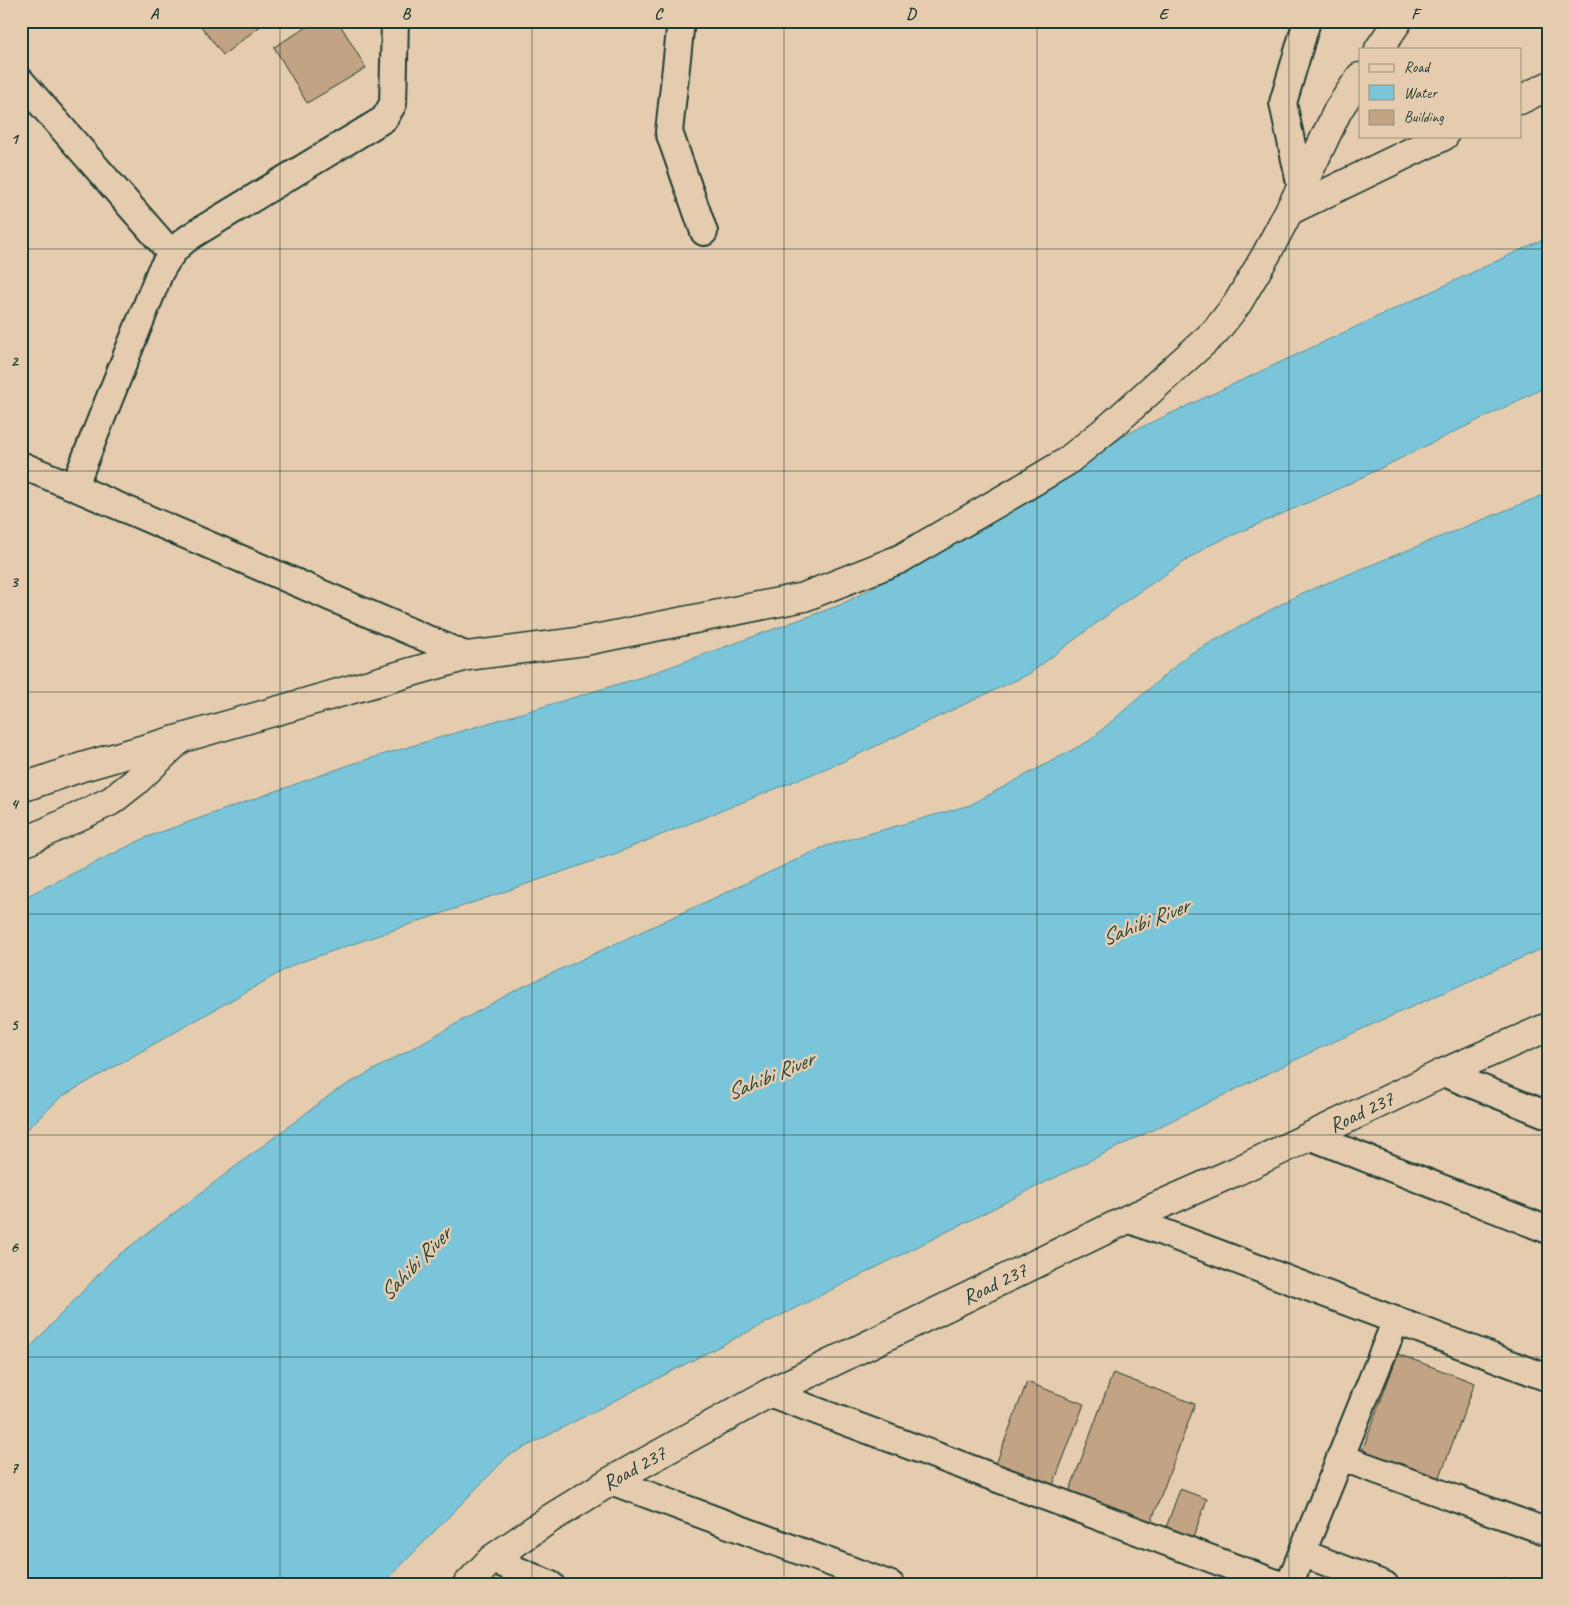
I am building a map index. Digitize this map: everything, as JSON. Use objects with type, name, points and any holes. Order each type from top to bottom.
[{"type":"street","points":[[74,487],[160,272],[171,253],[180,243],[199,231],[384,119],[393,104],[395,21]]},
{"type":"street","points":[[681,21],[669,132],[704,232]]},
{"type":"street","points":[[1295,200],[1282,103],[1307,21]]},
{"type":"street","points":[[1380,48],[1398,21]]},
{"type":"street","points":[[21,788],[82,767],[467,656],[585,641],[804,597],[900,559],[1066,462],[1165,379],[1215,332],[1237,304],[1266,255],[1295,200],[1338,110],[1359,78]]},
{"type":"street","points":[[21,81],[171,253]]},
{"type":"street","points":[[1522,99],[1548,86]]},
{"type":"street","points":[[1295,200],[1439,138]]},
{"type":"street","points":[[21,464],[467,656]]},
{"type":"street","points":[[21,844],[112,801],[134,783],[181,738]]},
{"type":"street","name":"Road 237","points":[[467,1585],[492,1559],[552,1518],[611,1481],[769,1394],[1128,1219],[1312,1137],[1443,1073],[1548,1027]]},
{"type":"street","points":[[1443,1073],[1548,1115]]},
{"type":"street","points":[[1312,1137],[1548,1230]]},
{"type":"street","points":[[1128,1219],[1548,1378]]},
{"type":"street","points":[[1289,1585],[1396,1320]]},
{"type":"street","points":[[769,1394],[1280,1585]]},
{"type":"street","points":[[1340,1457],[1548,1532]]},
{"type":"street","points":[[611,1481],[891,1585]]},
{"type":"street","points":[[1302,1553],[1385,1585]]},
{"type":"street","points":[[492,1559],[551,1585]]},
{"type":"water","points":[[1548,237],[1548,386],[1332,492],[1208,546],[1130,598],[1029,674],[842,762],[614,854],[295,964],[61,1097],[21,1135],[21,899],[147,837],[355,763],[642,677],[840,605],[980,531],[1129,433]]},
{"type":"water","name":"Sahibi River","points":[[1548,493],[1548,946],[1322,1047],[1044,1183],[730,1341],[508,1456],[382,1585],[21,1585],[21,1357],[112,1260],[334,1092],[518,989],[826,846],[970,805],[1089,741],[1188,655],[1300,594]]},
{"type":"building","points":[[197,21],[267,21],[223,55]]},
{"type":"building","points":[[317,21],[338,21],[366,68],[307,103],[274,47]]},
{"type":"building","points":[[1398,1354],[1475,1383],[1435,1490],[1358,1462]]},
{"type":"building","points":[[1113,1373],[1195,1404],[1149,1528],[1067,1498]]},
{"type":"building","points":[[1027,1382],[1084,1404],[1053,1485],[996,1464]]},
{"type":"building","points":[[1180,1489],[1207,1499],[1190,1546],[1163,1536]]},
{"type":"building","points":[[1504,1577],[1524,1585],[1501,1585]]}]
